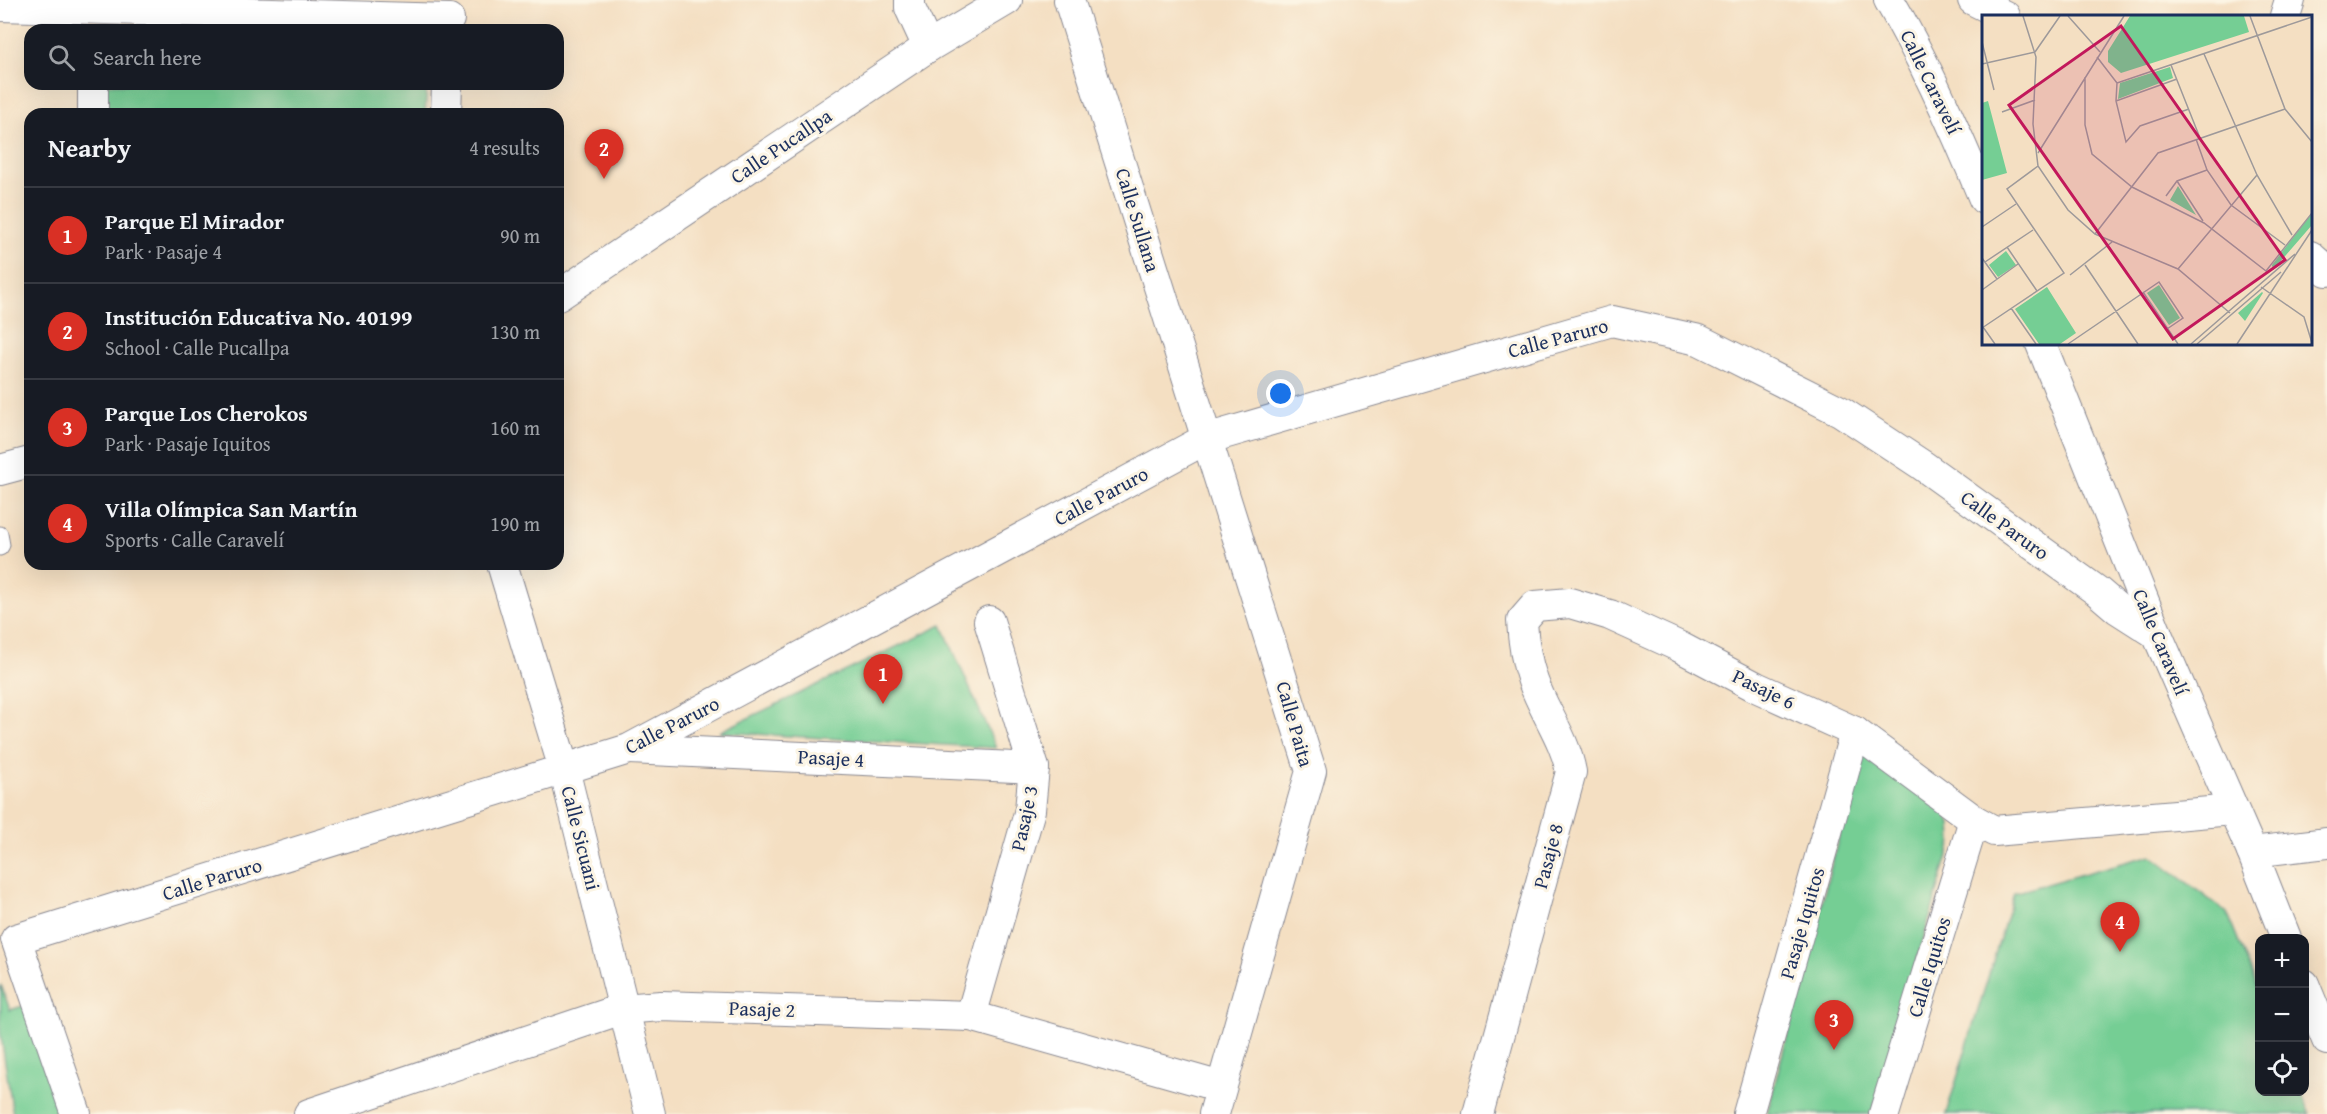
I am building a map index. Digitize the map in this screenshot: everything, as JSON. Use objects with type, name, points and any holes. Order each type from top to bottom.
[{"type":"street","points":[[910,0],[910,8],[928,47]]},
{"type":"street","name":"Calle Pucallpa","points":[[564,292],[928,47],[1007,0]]},
{"type":"street","name":"Calle Sullana","points":[[1069,0],[1206,439]]},
{"type":"street","name":"Calle Caravelí","points":[[1888,0],[1905,28],[1959,139],[1982,196]]},
{"type":"street","points":[[1973,0],[2003,15]]},
{"type":"street","points":[[2285,15],[2290,0]]},
{"type":"street","points":[[0,6],[93,20],[449,16]]},
{"type":"street","points":[[93,90],[93,108]]},
{"type":"street","points":[[446,108],[447,90]]},
{"type":"street","points":[[2312,258],[2327,271]]},
{"type":"street","name":"Calle Paruro","points":[[76,1114],[16,939],[629,749],[1206,439],[1612,321],[1699,340],[1839,411],[1922,465],[2097,591],[2118,609],[2157,634]]},
{"type":"street","name":"Calle Caravelí","points":[[2041,345],[2157,634],[2252,852],[2284,934]]},
{"type":"street","name":"Calle Paita","points":[[1206,439],[1311,771],[1218,1101]]},
{"type":"street","points":[[0,470],[24,464]]},
{"type":"street","name":"Calle Sicuani","points":[[504,570],[564,769],[650,1114]]},
{"type":"street","name":"Pasaje 6","points":[[1535,606],[1570,603],[1610,615],[1678,646],[1756,687],[1855,732],[1974,820],[1994,831],[2232,810]]},
{"type":"street","name":"Pasaje 8","points":[[1478,1114],[1571,772],[1568,754],[1533,683],[1524,652],[1522,621],[1535,606]]},
{"type":"street","name":"Pasaje 3","points":[[971,1016],[1030,810],[1034,768],[989,621]]},
{"type":"street","name":"Pasaje Iquitos","points":[[1748,1114],[1855,732]]},
{"type":"street","name":"Pasaje 4","points":[[629,749],[1034,768]]},
{"type":"street","name":"Calle Iquitos","points":[[1884,1114],[1974,820]]},
{"type":"street","points":[[2252,852],[2327,843]]},
{"type":"street","points":[[2306,988],[2327,1040]]},
{"type":"street","name":"Pasaje 2","points":[[309,1114],[622,1009],[661,1006],[971,1016],[1218,1101]]},
{"type":"lane","points":[[0,534],[2,545],[0,548]]},
{"type":"green space","points":[[106,90],[427,90],[425,108],[105,108]]},
{"type":"green space","points":[[942,625],[996,748],[719,732]]},
{"type":"green space","points":[[1861,751],[1948,815],[1952,842],[1872,1114],[1767,1114]]},
{"type":"green space","points":[[2151,855],[2227,913],[2255,981],[2255,1096],[2303,1096],[2310,1114],[1946,1114],[2014,893]]},
{"type":"green space","points":[[1,985],[10,1010],[33,1003],[71,1114],[13,1114],[0,1030]]},
{"type":"place","name":"Institución Educativa No. 40199","points":[[604,179]]},
{"type":"place","name":"Parque El Mirador","points":[[883,704]]},
{"type":"place","name":"Villa Olímpica San Martín","points":[[2120,952]]},
{"type":"place","name":"Parque Los Cherokos","points":[[1834,1050]]}]
